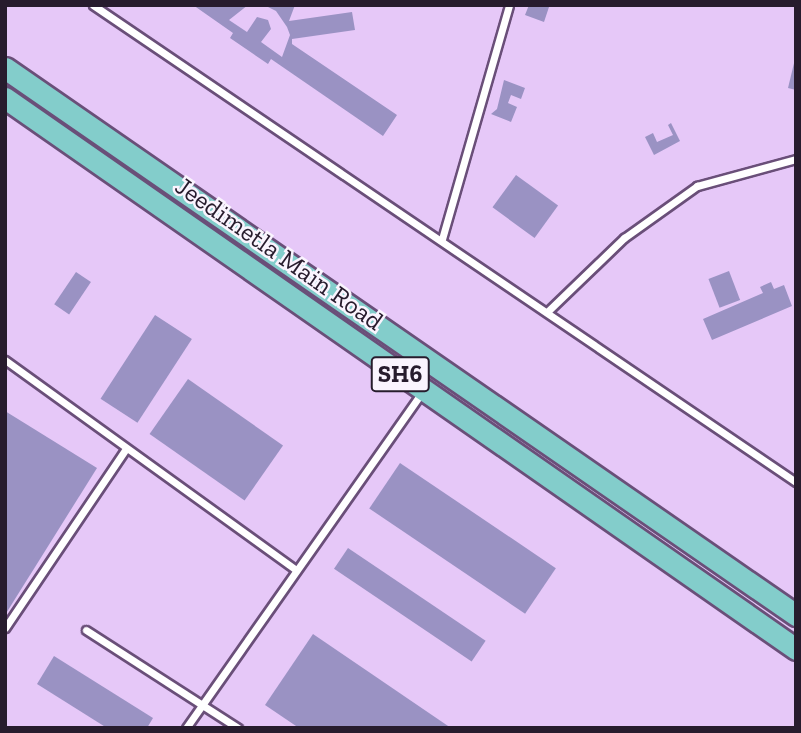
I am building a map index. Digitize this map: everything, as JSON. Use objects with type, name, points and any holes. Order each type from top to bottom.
[{"type":"main road","name":"Jeedimetla Main Road","points":[[5,68],[796,615]]},
{"type":"main road","name":"Jeedimetla Main Road","points":[[5,98],[796,649]]},
{"type":"lane","points":[[93,5],[442,239],[796,482]]},
{"type":"lane","points":[[442,239],[509,5]]},
{"type":"lane","points":[[547,312],[624,238],[697,186],[796,159]]},
{"type":"lane","points":[[5,360],[125,450],[296,570]]},
{"type":"lane","points":[[186,728],[423,390]]},
{"type":"lane","points":[[5,628],[125,450]]},
{"type":"lane","points":[[86,630],[237,728]]},
{"type":"building","points":[[193,5],[248,5],[229,20],[247,32],[257,17],[268,20],[271,29],[261,42],[282,57],[290,35],[276,11],[264,5],[295,5],[289,21],[352,12],[355,30],[292,39],[292,44],[397,115],[383,136],[271,59],[268,64],[230,38],[233,33]]},
{"type":"building","points":[[529,5],[549,7],[544,22],[525,15]]},
{"type":"building","points":[[796,59],[796,90],[788,88]]},
{"type":"building","points":[[504,80],[525,88],[521,99],[511,95],[508,103],[517,107],[511,122],[491,114],[497,109]]},
{"type":"building","points":[[671,123],[680,141],[654,155],[645,137],[653,133],[657,142],[673,135],[668,125]]},
{"type":"building","points":[[516,175],[558,206],[535,238],[492,207]]},
{"type":"building","points":[[729,271],[740,300],[720,308],[708,279]]},
{"type":"building","points":[[76,272],[91,282],[69,314],[54,304]]},
{"type":"building","points":[[771,282],[774,289],[784,285],[792,306],[712,340],[703,319],[763,293],[760,287]]},
{"type":"building","points":[[155,315],[192,339],[137,423],[101,399]]},
{"type":"building","points":[[188,379],[283,446],[245,500],[150,434]]},
{"type":"building","points":[[5,411],[97,468],[5,615]]},
{"type":"building","points":[[400,463],[556,568],[525,614],[369,509]]},
{"type":"building","points":[[348,548],[486,641],[472,662],[334,569]]},
{"type":"building","points":[[313,634],[451,728],[299,728],[265,705]]},
{"type":"building","points":[[54,656],[153,718],[147,728],[107,728],[37,684]]}]
